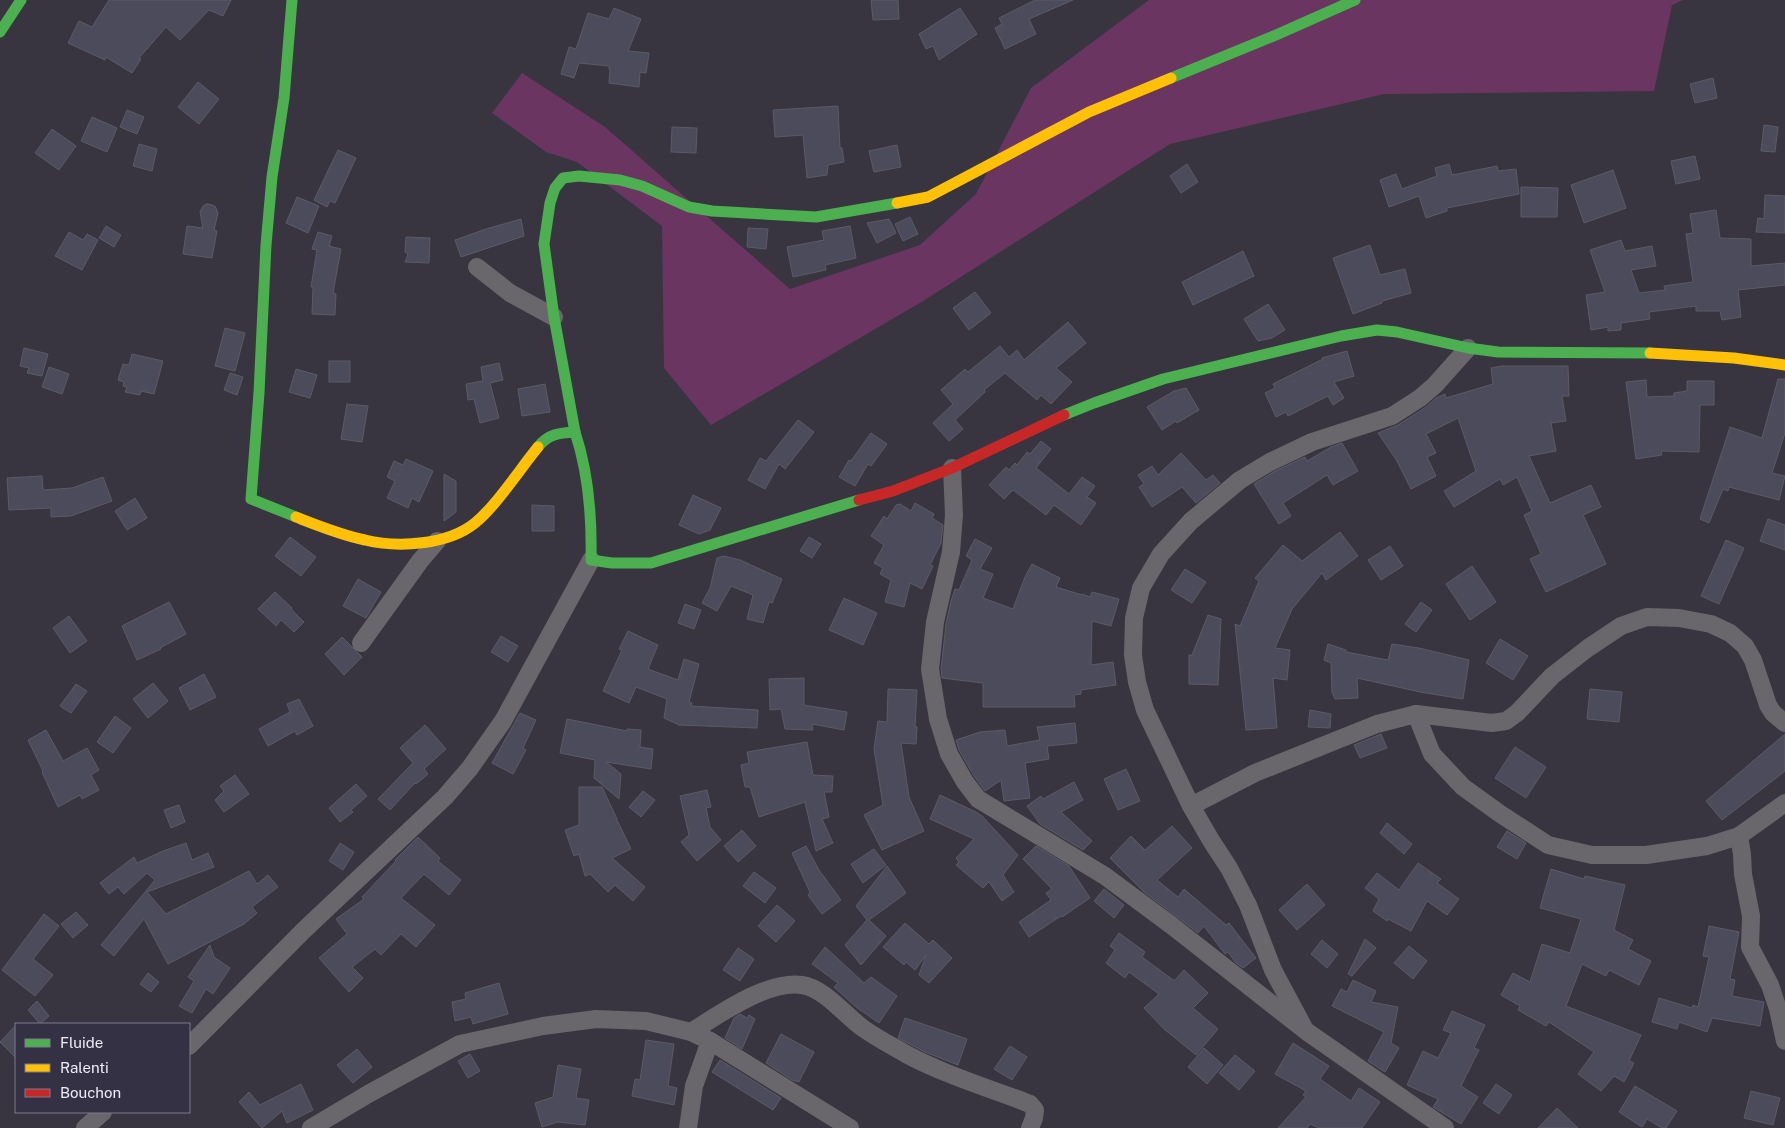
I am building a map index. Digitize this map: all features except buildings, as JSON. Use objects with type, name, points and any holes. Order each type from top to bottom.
[{"type":"street","points":[[0,32],[21,0]]},
{"type":"street","points":[[292,0],[284,98],[272,177],[266,245],[259,393],[251,499],[329,530],[367,541],[401,544],[438,540],[456,535],[475,524],[543,440],[553,434],[574,432]]},
{"type":"street","points":[[190,1045],[303,931],[445,797],[470,768],[503,721],[591,560],[592,522],[589,500],[583,462],[574,432],[554,318],[544,244],[550,203],[555,188],[563,178],[579,176],[620,180],[642,186],[689,207],[712,211],[797,216],[826,215],[865,210],[928,197],[1089,112],[1267,39],[1355,0]]},
{"type":"street","points":[[477,267],[510,293],[554,318]]},
{"type":"street","points":[[591,560],[650,563],[829,508],[893,491],[952,468],[1041,425],[1094,403],[1163,379],[1333,338],[1377,330],[1397,332],[1468,348],[1498,352],[1640,353],[1734,358],[1785,365]]},
{"type":"street","points":[[1306,1032],[1273,970],[1248,906],[1229,868],[1191,806],[1145,710],[1137,682],[1133,655],[1134,618],[1142,588],[1161,554],[1191,521],[1240,480],[1270,462],[1312,442],[1392,416],[1420,398],[1435,385],[1468,348]]},
{"type":"street","points":[[952,468],[954,516],[951,552],[935,622],[930,669],[938,719],[945,743],[965,782],[978,799],[1105,876],[1172,925],[1306,1032],[1445,1128]]},
{"type":"street","points":[[361,643],[420,561],[438,540]]},
{"type":"street","points":[[1191,806],[1255,773],[1345,735],[1377,724],[1416,714],[1492,723],[1506,720],[1517,713],[1552,676],[1588,648],[1621,626],[1647,617],[1679,618],[1711,624],[1730,633],[1745,646],[1753,660],[1768,705],[1773,713],[1785,723]]},
{"type":"street","points":[[1416,714],[1432,754],[1463,787],[1498,813],[1548,845],[1592,855],[1646,855],[1707,846],[1738,836],[1785,803]]},
{"type":"street","points":[[1738,836],[1751,916],[1750,947],[1770,985],[1778,1009],[1785,1041]]},
{"type":"street","points":[[691,1032],[745,999],[781,985],[801,985],[816,990],[863,1028],[906,1054],[942,1071],[1030,1104],[1035,1110],[1030,1128]]},
{"type":"street","points":[[311,1128],[370,1093],[460,1044],[543,1026],[596,1019],[646,1021],[691,1032],[710,1041],[850,1128]]},
{"type":"street","points":[[688,1128],[694,1086],[710,1041]]},
{"type":"street","points":[[85,1128],[102,1113]]},
{"type":"shaded area","points":[[1149,0],[1683,0],[1672,5],[1654,91],[1384,94],[1170,144],[923,301],[711,425],[664,368],[662,226],[577,162],[546,152],[492,113],[522,73],[605,127],[790,289],[920,245],[976,194],[1031,88]]},
{"type":"traffic: fast","points":[[0,32],[21,0]]},
{"type":"traffic: fast","points":[[292,0],[284,98],[272,177],[266,245],[259,393],[251,499],[296,517]]},
{"type":"traffic: fast","points":[[1171,78],[1355,0]]},
{"type":"traffic: fast","points":[[575,432],[554,317],[544,244],[550,203],[555,188],[563,178],[579,176],[620,180],[642,186],[689,207],[712,211],[816,217],[897,203]]},
{"type":"traffic: fast","points":[[1064,415],[1163,379],[1341,336],[1377,330],[1397,332],[1468,348],[1498,352],[1650,353]]},
{"type":"traffic: fast","points":[[538,447],[546,439],[554,435],[575,432],[584,464],[589,495],[591,560],[612,563],[651,563],[859,500]]},
{"type":"traffic: slow","points":[[897,203],[928,197],[1089,112],[1171,78]]},
{"type":"traffic: slow","points":[[1650,353],[1734,358],[1785,365]]},
{"type":"traffic: slow","points":[[296,517],[356,538],[392,544],[422,543],[451,536],[464,530],[483,516],[538,447]]},
{"type":"traffic: jam","points":[[859,500],[893,491],[952,468],[1064,415]]}]
